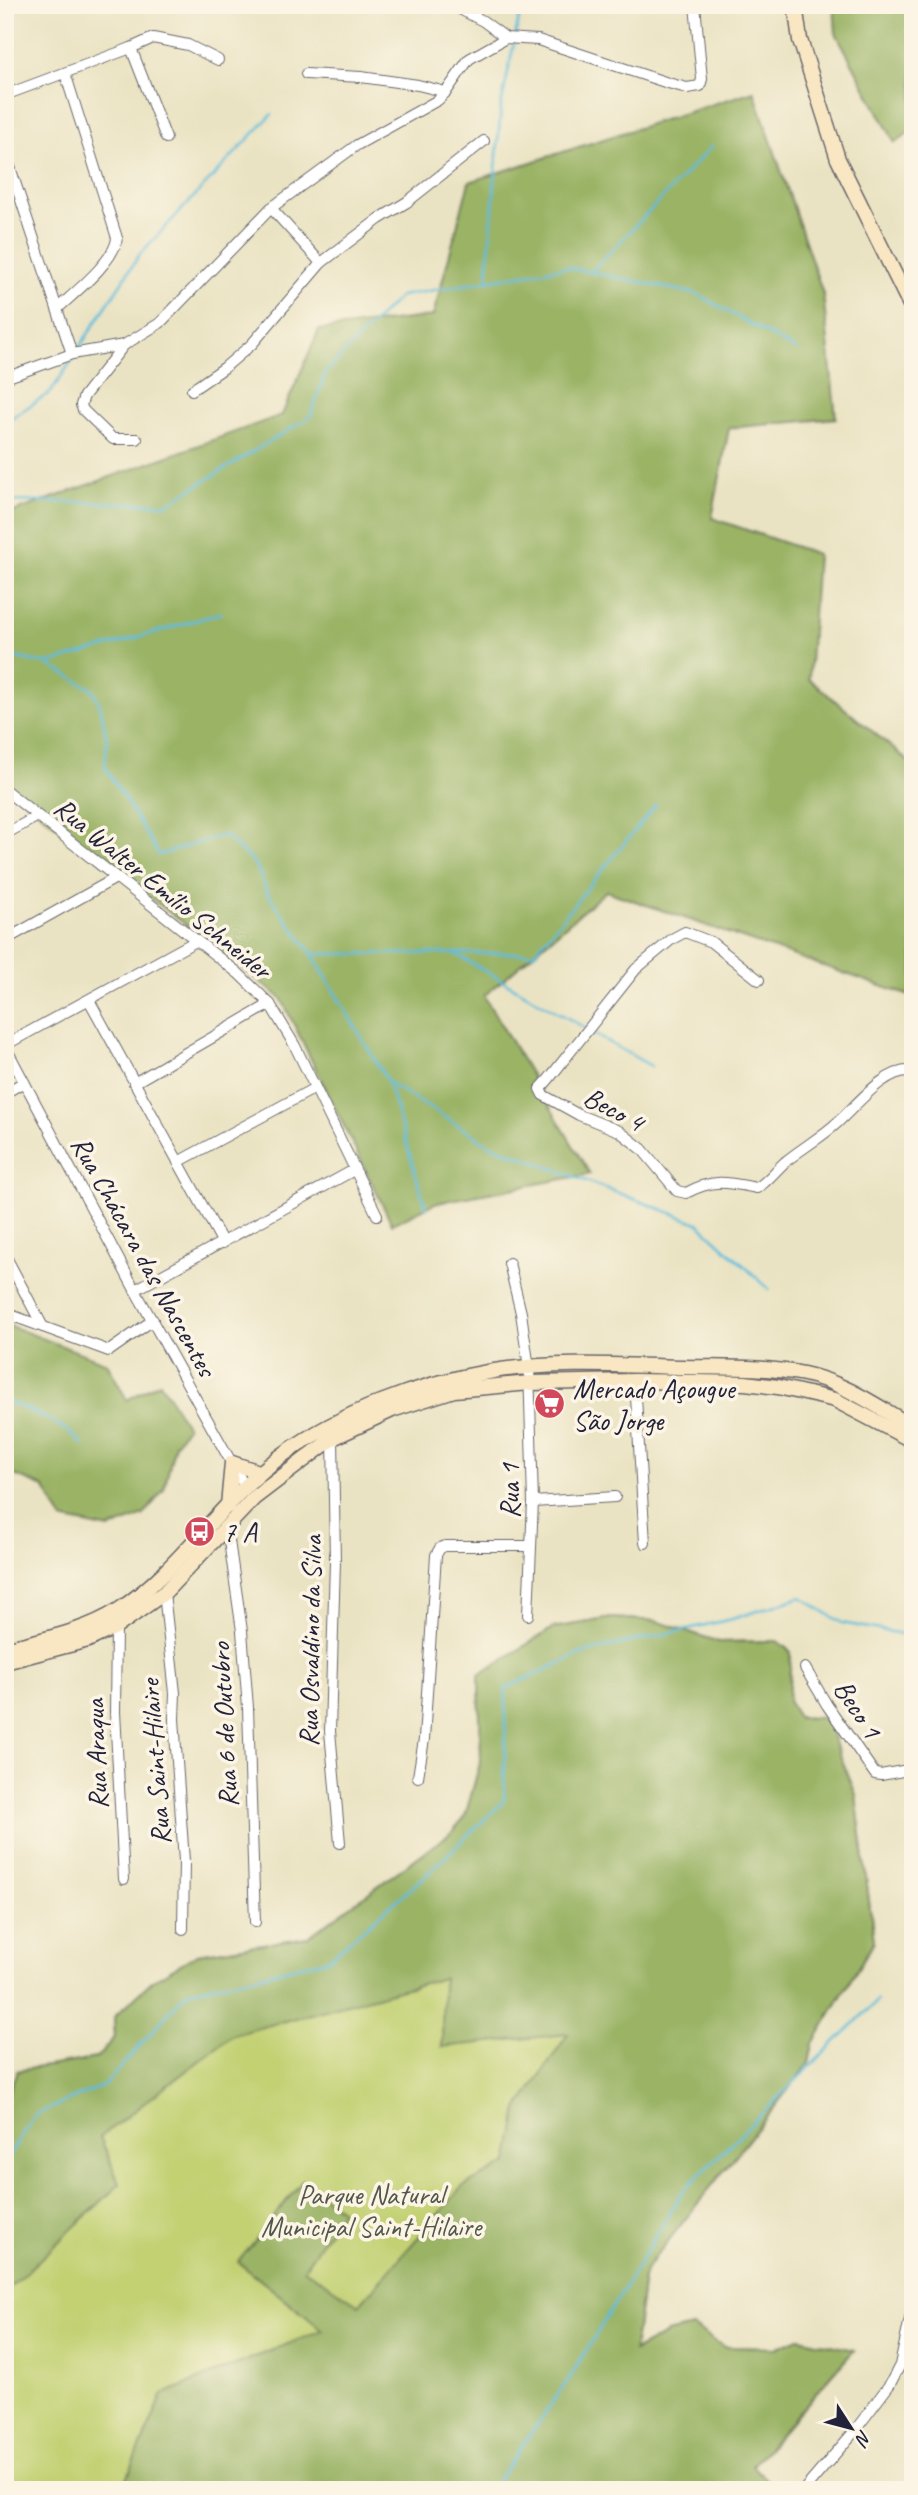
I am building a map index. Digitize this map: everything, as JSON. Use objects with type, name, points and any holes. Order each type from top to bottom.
[{"type":"main road","points":[[795,5],[800,40],[838,159],[913,311]]},
{"type":"main road","points":[[5,1662],[84,1629],[118,1610],[154,1583],[259,1472],[331,1424],[381,1403],[452,1379],[490,1371],[529,1368],[626,1365],[747,1368],[804,1374],[839,1385],[913,1427]]},
{"type":"main road","points":[[186,1570],[246,1487],[333,1438],[392,1410],[454,1390],[530,1383],[745,1383],[794,1390],[835,1400],[913,1441]]},
{"type":"main road","points":[[5,1648],[88,1640],[116,1627],[164,1593],[254,1498],[333,1438]]},
{"type":"main road","points":[[228,1506],[232,1462],[259,1472]]},
{"type":"street","points":[[452,5],[483,21],[506,38]]},
{"type":"street","points":[[136,439],[113,439],[83,410],[81,405],[84,396],[124,345],[160,323],[271,208],[357,145],[438,100],[469,58],[506,38],[538,40],[668,83],[697,88],[702,79],[695,5]]},
{"type":"street","points":[[5,95],[153,38],[188,45],[218,60]]},
{"type":"street","points":[[131,48],[166,138]]},
{"type":"street","points":[[57,309],[108,259],[116,246],[117,238],[65,73]]},
{"type":"street","points":[[306,74],[361,77],[446,92]]},
{"type":"street","points":[[192,390],[252,344],[321,263],[379,219],[407,202],[484,141]]},
{"type":"street","points":[[5,152],[72,354]]},
{"type":"street","points":[[271,208],[321,263]]},
{"type":"street","points":[[7,374],[72,354],[124,345]]},
{"type":"street","name":"Rua Walter Emílio Schneider","points":[[5,790],[238,973],[270,1004],[295,1045],[377,1216]]},
{"type":"street","points":[[5,834],[38,816]]},
{"type":"street","points":[[5,940],[116,878]]},
{"type":"street","name":"Beco 4","points":[[760,980],[711,942],[685,932],[672,939],[636,969],[541,1089],[543,1096],[579,1115],[619,1131],[642,1149],[677,1191],[686,1193],[714,1181],[757,1188],[785,1162],[838,1123],[855,1104],[888,1077],[903,1070],[913,1071]]},
{"type":"street","points":[[5,1045],[196,941]]},
{"type":"street","points":[[89,1000],[223,1243]]},
{"type":"street","points":[[134,1083],[270,1004]]},
{"type":"street","name":"Rua Chácara das Nascentes","points":[[5,1045],[135,1290],[246,1487]]},
{"type":"street","points":[[5,1093],[24,1082]]},
{"type":"street","points":[[178,1162],[315,1088]]},
{"type":"street","points":[[135,1290],[354,1170]]},
{"type":"street","points":[[5,1255],[43,1327]]},
{"type":"street","name":"Rua 1","points":[[509,1263],[521,1313],[530,1383],[534,1502],[528,1615]]},
{"type":"street","points":[[5,1313],[108,1351],[153,1320]]},
{"type":"street","points":[[635,1381],[645,1543]]},
{"type":"street","name":"Rua Osvaldino da Silva","points":[[333,1438],[335,1562],[330,1731],[340,1843]]},
{"type":"street","points":[[534,1502],[615,1497]]},
{"type":"street","name":"Rua 6 de Outubro","points":[[227,1527],[242,1631],[246,1682],[255,1922]]},
{"type":"street","points":[[418,1777],[424,1739],[436,1555],[440,1548],[445,1546],[530,1546]]},
{"type":"street","name":"Rua Saint-Hilaire","points":[[164,1593],[175,1693],[174,1719],[184,1861],[183,1928]]},
{"type":"street","name":"Rua Araqua","points":[[116,1627],[115,1712],[124,1879]]},
{"type":"street","name":"Beco 1","points":[[805,1668],[875,1774],[913,1769]]},
{"type":"street","points":[[804,2490],[853,2433],[890,2384],[900,2365],[913,2305]]},
{"type":"green space","points":[[834,5],[913,5],[913,129],[895,143],[836,33]]},
{"type":"green space","points":[[754,91],[823,294],[836,418],[729,428],[712,518],[817,554],[809,679],[913,765],[913,997],[606,891],[484,996],[590,1174],[435,1203],[392,1224],[281,998],[5,786],[5,515],[282,415],[319,330],[433,316],[469,182]]},
{"type":"green space","points":[[5,1324],[107,1363],[127,1400],[160,1382],[187,1427],[175,1444],[164,1489],[144,1515],[109,1529],[62,1519],[44,1487],[5,1471]]},
{"type":"green space","name":"Parque Natural Municipal Saint-Hilaire","points":[[612,1618],[656,1621],[719,1642],[777,1641],[791,1652],[788,1701],[798,1717],[825,1718],[856,1795],[874,1941],[813,2043],[809,2063],[645,2270],[634,2351],[667,2333],[693,2327],[724,2347],[776,2348],[799,2338],[854,2350],[752,2466],[777,2490],[5,2490],[5,2101],[17,2071],[97,2058],[115,2037],[114,2017],[152,1981],[198,1954],[308,1937],[451,1833],[465,1817],[481,1760],[479,1675],[553,1628]]},
{"type":"green space","name":"Parque Natural Municipal Saint-Hilaire","points":[[612,1618],[656,1621],[719,1642],[777,1641],[791,1652],[788,1701],[798,1718],[825,1718],[856,1795],[874,1941],[813,2043],[809,2063],[645,2270],[634,2351],[667,2333],[693,2327],[724,2347],[776,2348],[799,2338],[854,2350],[752,2466],[777,2490],[122,2490],[163,2394],[323,2330],[238,2262],[303,2180],[342,2211],[304,2269],[359,2305],[462,2187],[508,2163],[518,2109],[568,2034],[442,2047],[443,1978],[233,2035],[100,2137],[120,2184],[5,2292],[5,2101],[17,2071],[97,2058],[115,2037],[114,2017],[152,1981],[198,1954],[308,1937],[451,1833],[465,1817],[481,1760],[479,1675],[553,1628]]},
{"type":"waterway","points":[[515,36],[522,5]]},
{"type":"waterway","points":[[487,279],[501,106],[514,43]]},
{"type":"waterway","points":[[79,348],[140,254],[272,114]]},
{"type":"waterway","points":[[591,272],[712,146]]},
{"type":"waterway","points":[[5,501],[167,504],[310,417],[326,372],[400,296],[566,267],[697,294],[796,350]]},
{"type":"waterway","points":[[5,422],[51,392],[74,357]]},
{"type":"waterway","points":[[47,664],[221,613]]},
{"type":"waterway","points":[[5,655],[47,664],[92,689],[100,705],[107,739],[105,767],[159,855],[224,835],[256,865],[268,894],[312,954],[388,1082],[426,1208]]},
{"type":"waterway","points":[[312,954],[534,953],[656,805]]},
{"type":"waterway","points":[[454,953],[585,1028]]},
{"type":"waterway","points":[[590,1032],[651,1066]]},
{"type":"waterway","points":[[389,1083],[490,1145],[698,1223],[769,1289]]},
{"type":"waterway","points":[[5,1401],[57,1424],[83,1445]]},
{"type":"waterway","points":[[5,2163],[34,2115],[105,2085],[187,1992],[327,1960],[425,1876],[504,1801],[506,1688],[585,1652],[732,1619],[801,1597],[842,1623],[913,1636]]},
{"type":"waterway","points":[[491,2490],[569,2379],[684,2190],[877,2001]]},
{"type":"place","name":"Mercado Açougue São Jorge","points":[[550,1404]]},
{"type":"place","name":"7 A","points":[[200,1531]]}]
